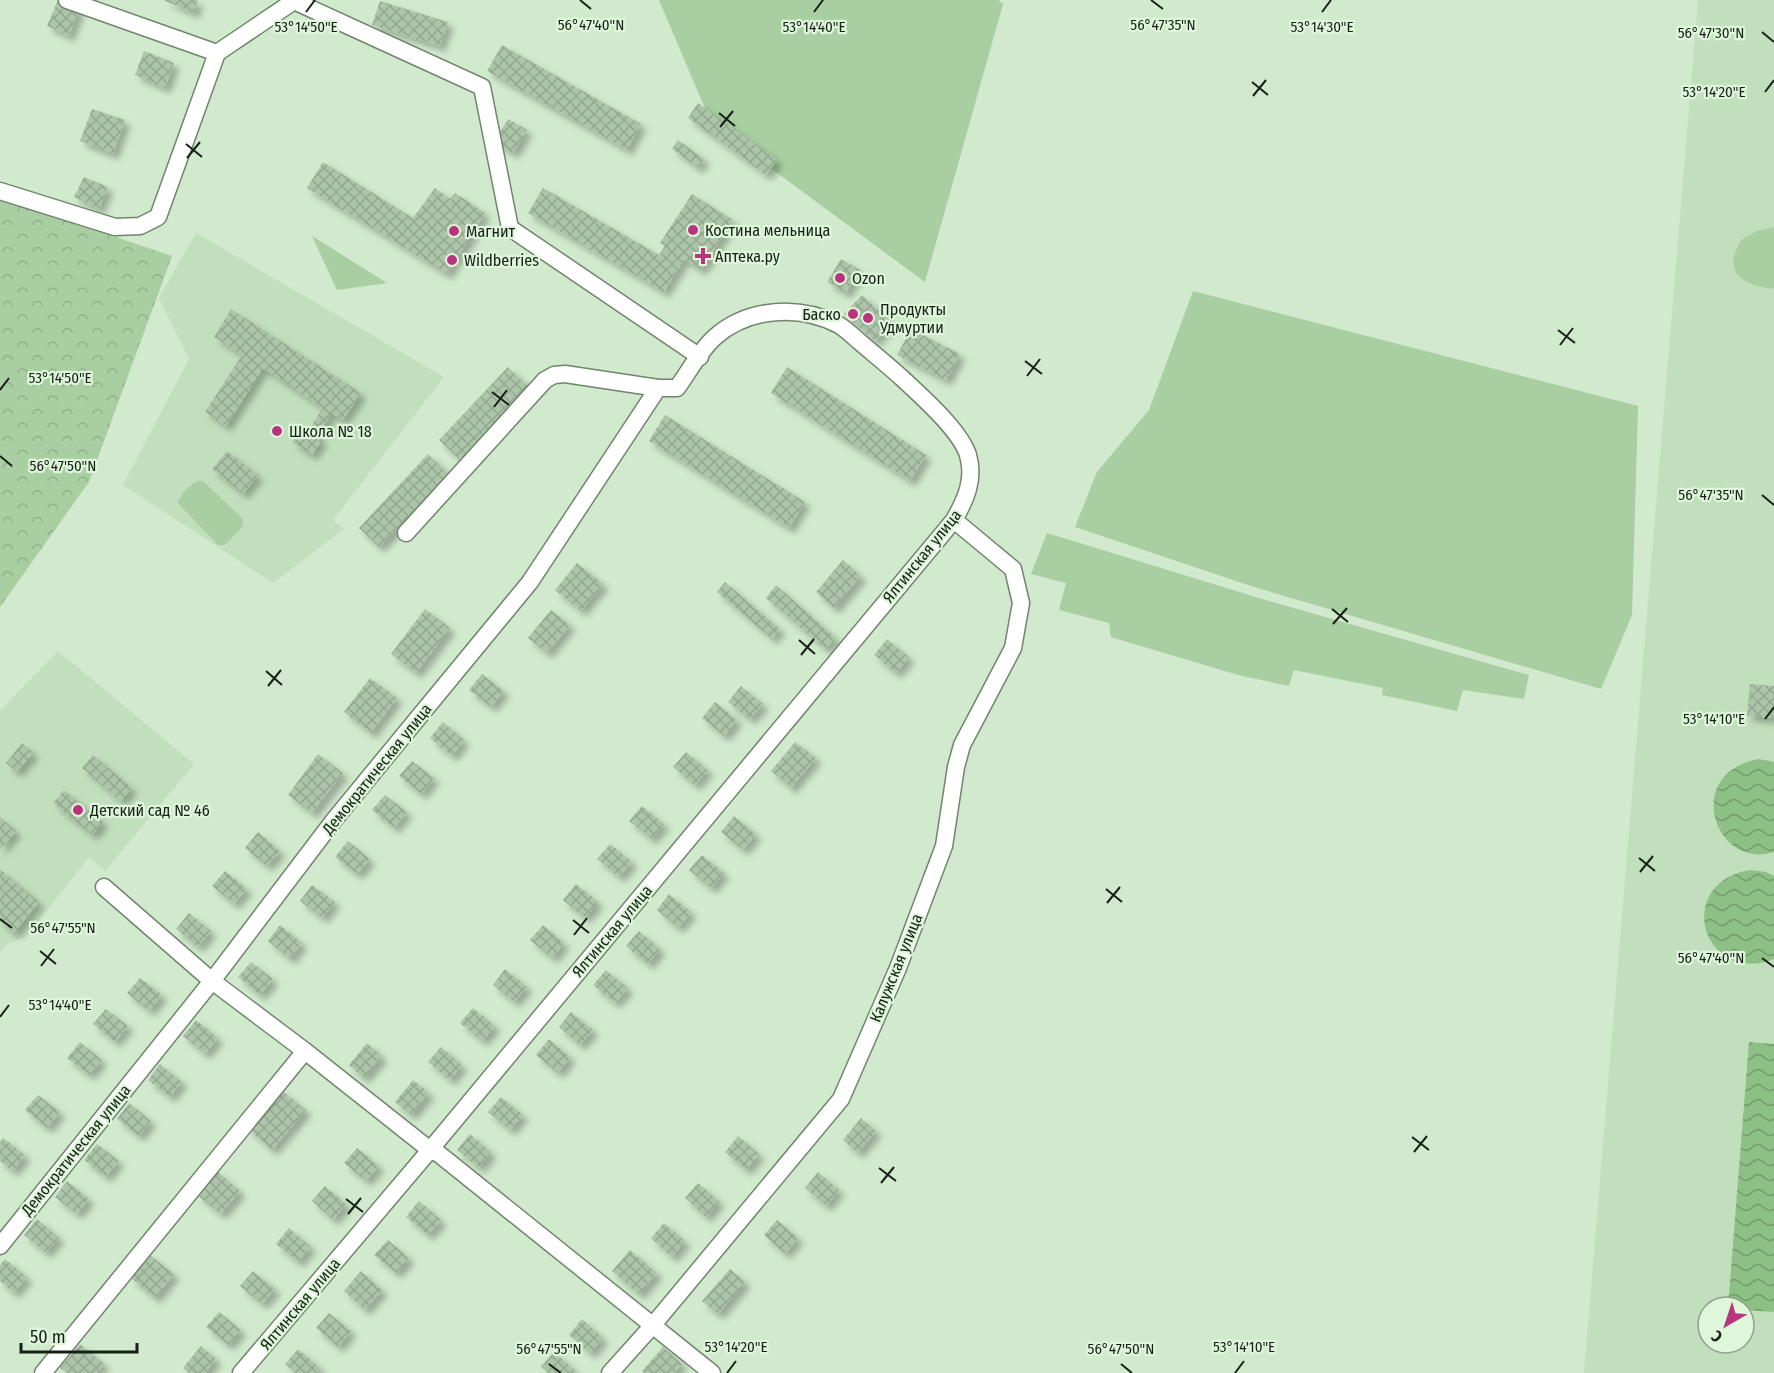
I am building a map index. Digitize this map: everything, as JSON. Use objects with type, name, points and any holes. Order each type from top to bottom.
[{"type":"street","points":[[67,0],[217,53]]},
{"type":"street","points":[[0,191],[115,226],[140,226],[158,217],[217,53],[293,1],[482,87],[510,228],[700,357],[676,388],[658,388],[564,374],[554,375],[544,380],[406,533]]},
{"type":"street","name":"Ялтинская улица","points":[[241,1373],[430,1150],[954,520],[965,500],[971,482],[968,455],[957,435],[914,389],[842,326],[814,314],[760,313],[735,323],[714,338],[700,357]]},
{"type":"street","name":"Демократическая улица","points":[[0,1246],[212,981],[334,820],[530,582],[658,388]]},
{"type":"street","name":"Калужская улица","points":[[610,1373],[653,1325],[841,1099],[898,968],[944,846],[956,767],[962,745],[1013,648],[1021,603],[1013,569],[954,520]]},
{"type":"street","points":[[104,887],[212,981],[430,1150],[439,1154],[712,1373]]},
{"type":"street","points":[[43,1373],[305,1051]]},
{"type":"shaded area","points":[[1698,0],[1774,0],[1774,1373],[1584,1373]]},
{"type":"shaded area","name":"Школа № 18","points":[[196,233],[444,377],[333,520],[344,529],[273,583],[123,485],[189,359],[159,298]]},
{"type":"shaded area","name":"Детский сад № 46","points":[[58,651],[194,764],[105,871],[89,857],[26,937],[7,944],[0,952],[0,711]]},
{"type":"green space","points":[[659,0],[998,0],[1003,4],[925,282],[712,125]]},
{"type":"green space","points":[[0,198],[172,256],[89,482],[0,607]]},
{"type":"green space","points":[[1774,227],[1774,289],[1760,287],[1740,277],[1734,266],[1734,258],[1741,240],[1757,231]]},
{"type":"green space","points":[[312,236],[387,283],[337,290]]},
{"type":"green space","points":[[1193,291],[1638,406],[1632,615],[1601,689],[1254,587],[1075,527],[1097,472],[1149,410]]},
{"type":"green space","points":[[198,481],[203,481],[243,519],[242,527],[225,545],[218,545],[178,503],[186,490]]},
{"type":"green space","points":[[1047,533],[1259,598],[1529,675],[1524,699],[1463,690],[1457,711],[1382,695],[1383,688],[1294,670],[1289,686],[1238,675],[1111,637],[1109,623],[1059,610],[1066,583],[1031,574]]},
{"type":"water","points":[[1759,759],[1774,762],[1774,852],[1753,854],[1736,847],[1723,835],[1715,818],[1714,800],[1720,782],[1735,768]]},
{"type":"water","points":[[1750,870],[1766,872],[1774,876],[1774,959],[1750,964],[1730,959],[1715,947],[1706,930],[1704,912],[1711,894],[1725,879]]},
{"type":"water","points":[[1749,1042],[1774,1044],[1774,1312],[1756,1311],[1756,1295],[1729,1295]]},
{"type":"building","points":[[58,0],[79,9],[69,36],[47,26]]},
{"type":"building","points":[[163,0],[198,0],[194,13]]},
{"type":"building","points":[[380,1],[448,22],[440,46],[372,25]]},
{"type":"building","points":[[502,45],[641,124],[627,150],[487,71]]},
{"type":"building","points":[[144,51],[174,63],[165,88],[135,75]]},
{"type":"building","points":[[698,103],[777,160],[766,175],[688,118]]},
{"type":"building","points":[[92,109],[125,120],[113,154],[80,141]]},
{"type":"building","points":[[508,119],[527,130],[513,153],[494,142]]},
{"type":"building","points":[[678,140],[704,159],[698,168],[672,149]]},
{"type":"building","points":[[323,162],[413,218],[435,188],[450,199],[455,193],[485,213],[447,274],[307,188]]},
{"type":"building","points":[[84,177],[108,187],[99,209],[74,197]]},
{"type":"building","points":[[543,188],[659,255],[665,246],[660,243],[692,194],[733,220],[701,270],[684,259],[664,292],[528,213]]},
{"type":"building","points":[[841,259],[860,270],[846,293],[827,282]]},
{"type":"building","name":"Продукты Удмуртии","points":[[862,295],[892,322],[875,341],[844,314]]},
{"type":"building","points":[[231,309],[361,393],[343,420],[331,413],[316,436],[322,440],[312,455],[292,442],[302,427],[308,431],[323,408],[263,368],[226,426],[205,412],[242,355],[214,337]]},
{"type":"building","points":[[911,329],[960,354],[946,380],[897,355]]},
{"type":"building","points":[[508,367],[528,386],[459,459],[439,440]]},
{"type":"building","points":[[787,367],[926,455],[910,481],[771,393]]},
{"type":"building","points":[[665,415],[805,502],[789,528],[649,441]]},
{"type":"building","points":[[227,451],[258,475],[243,494],[212,469]]},
{"type":"building","points":[[428,454],[448,473],[379,547],[359,528]]},
{"type":"building","points":[[843,560],[861,576],[834,608],[816,592]]},
{"type":"building","points":[[577,563],[603,584],[581,611],[555,590]]},
{"type":"building","points":[[725,582],[780,629],[772,639],[717,592]]},
{"type":"building","points":[[776,585],[836,638],[825,649],[766,598]]},
{"type":"building","points":[[425,609],[450,628],[416,673],[391,654]]},
{"type":"building","points":[[551,610],[570,625],[547,653],[528,638]]},
{"type":"building","points":[[887,639],[909,657],[896,673],[874,655]]},
{"type":"building","points":[[482,674],[504,691],[491,707],[469,690]]},
{"type":"building","points":[[370,678],[397,698],[371,733],[344,712]]},
{"type":"building","points":[[1750,684],[1774,686],[1774,718],[1747,716]]},
{"type":"building","points":[[741,686],[763,704],[750,719],[728,702]]},
{"type":"building","points":[[715,702],[737,720],[724,736],[702,718]]},
{"type":"building","points":[[443,722],[464,740],[452,756],[430,738]]},
{"type":"building","points":[[795,742],[816,758],[791,788],[771,771]]},
{"type":"building","points":[[22,743],[33,753],[17,772],[6,763]]},
{"type":"building","points":[[686,752],[708,770],[695,785],[673,767]]},
{"type":"building","points":[[318,754],[343,773],[312,813],[288,795]]},
{"type":"building","points":[[93,755],[132,788],[121,801],[82,768]]},
{"type":"building","points":[[412,761],[434,778],[421,794],[399,776]]},
{"type":"building","points":[[64,790],[103,822],[92,835],[53,803]]},
{"type":"building","points":[[385,795],[407,812],[394,828],[372,810]]},
{"type":"building","points":[[642,806],[664,824],[651,839],[629,821]]},
{"type":"building","points":[[734,816],[756,834],[743,850],[721,832]]},
{"type":"building","points":[[0,817],[16,831],[0,850]]},
{"type":"building","points":[[258,832],[280,851],[267,866],[245,848]]},
{"type":"building","points":[[348,841],[370,859],[357,874],[335,857]]},
{"type":"building","points":[[610,844],[632,862],[619,877],[597,859]]},
{"type":"building","points":[[702,855],[724,873],[711,888],[689,870]]},
{"type":"building","points":[[0,869],[39,902],[14,933],[0,921]]},
{"type":"building","points":[[225,871],[247,889],[234,904],[212,886]]},
{"type":"building","points":[[576,884],[598,902],[585,918],[563,900]]},
{"type":"building","points":[[312,885],[335,902],[322,918],[300,901]]},
{"type":"building","points":[[669,894],[691,912],[678,928],[657,910]]},
{"type":"building","points":[[189,913],[211,931],[198,947],[176,929]]},
{"type":"building","points":[[280,925],[302,943],[290,959],[268,941]]},
{"type":"building","points":[[543,925],[564,943],[552,958],[530,940]]},
{"type":"building","points":[[639,931],[660,949],[648,964],[626,946]]},
{"type":"building","points":[[251,962],[273,979],[260,995],[238,977]]},
{"type":"building","points":[[505,969],[527,987],[514,1002],[493,985]]},
{"type":"building","points":[[606,970],[628,988],[615,1003],[593,985]]},
{"type":"building","points":[[140,978],[162,995],[149,1011],[127,993]]},
{"type":"building","points":[[473,1008],[495,1026],[482,1041],[460,1023]]},
{"type":"building","points":[[106,1009],[128,1026],[115,1042],[93,1024]]},
{"type":"building","points":[[571,1012],[593,1030],[580,1045],[559,1027]]},
{"type":"building","points":[[196,1020],[218,1038],[205,1054],[183,1036]]},
{"type":"building","points":[[549,1039],[570,1057],[558,1073],[536,1055]]},
{"type":"building","points":[[80,1042],[102,1060],[89,1075],[67,1058]]},
{"type":"building","points":[[367,1043],[382,1056],[364,1078],[349,1065]]},
{"type":"building","points":[[441,1047],[462,1065],[450,1080],[428,1062]]},
{"type":"building","points":[[160,1064],[182,1082],[170,1097],[148,1080]]},
{"type":"building","points":[[413,1080],[429,1093],[411,1115],[395,1102]]},
{"type":"building","points":[[280,1089],[306,1110],[272,1150],[247,1128]]},
{"type":"building","points":[[38,1095],[60,1112],[47,1128],[25,1110]]},
{"type":"building","points":[[501,1097],[523,1115],[510,1130],[488,1112]]},
{"type":"building","points":[[129,1103],[151,1121],[139,1136],[117,1119]]},
{"type":"building","points":[[861,1118],[876,1131],[858,1153],[843,1140]]},
{"type":"building","points":[[470,1134],[491,1152],[479,1168],[457,1150]]},
{"type":"building","points":[[738,1136],[759,1154],[746,1170],[725,1152]]},
{"type":"building","points":[[3,1138],[25,1155],[13,1171],[0,1161],[0,1142]]},
{"type":"building","points":[[97,1144],[119,1161],[106,1177],[84,1160]]},
{"type":"building","points":[[357,1148],[379,1166],[366,1181],[344,1163]]},
{"type":"building","points":[[217,1171],[240,1191],[221,1214],[197,1195]]},
{"type":"building","points":[[818,1172],[839,1190],[826,1206],[805,1188]]},
{"type":"building","points":[[67,1181],[89,1199],[77,1214],[55,1197]]},
{"type":"building","points":[[698,1183],[719,1201],[706,1217],[685,1198]]},
{"type":"building","points":[[325,1186],[346,1204],[333,1220],[312,1201]]},
{"type":"building","points":[[419,1201],[441,1220],[428,1235],[406,1217]]},
{"type":"building","points":[[37,1219],[59,1237],[46,1253],[24,1235]]},
{"type":"building","points":[[777,1220],[798,1238],[785,1254],[764,1235]]},
{"type":"building","points":[[664,1223],[685,1241],[672,1257],[651,1238]]},
{"type":"building","points":[[289,1228],[311,1247],[298,1262],[276,1244]]},
{"type":"building","points":[[388,1240],[409,1258],[396,1273],[374,1255]]},
{"type":"building","points":[[630,1250],[657,1273],[639,1294],[612,1271]]},
{"type":"building","points":[[150,1255],[174,1274],[155,1298],[131,1278]]},
{"type":"building","points":[[5,1259],[27,1277],[14,1293],[0,1281],[0,1265]]},
{"type":"building","points":[[730,1269],[745,1282],[718,1314],[702,1301]]},
{"type":"building","points":[[253,1271],[275,1289],[262,1304],[240,1286]]},
{"type":"building","points":[[361,1271],[382,1290],[365,1310],[344,1291]]},
{"type":"building","points":[[219,1312],[241,1330],[228,1345],[206,1327]]},
{"type":"building","points":[[329,1313],[351,1331],[338,1347],[316,1328]]},
{"type":"building","points":[[582,1319],[603,1338],[590,1353],[569,1335]]},
{"type":"building","points":[[80,1344],[104,1364],[96,1373],[67,1373],[60,1368]]},
{"type":"building","points":[[201,1346],[216,1359],[205,1373],[189,1373],[183,1368]]},
{"type":"building","points":[[663,1347],[682,1364],[674,1373],[644,1373],[642,1371]]},
{"type":"building","points":[[298,1349],[320,1368],[315,1373],[295,1373],[285,1364]]},
{"type":"building","points":[[554,1352],[575,1370],[573,1373],[548,1373],[541,1367]]},
{"type":"place","name":"Костина мельница","points":[[693,230]]},
{"type":"place","name":"Магнит","points":[[454,231]]},
{"type":"place","name":"Аптека.ру","points":[[703,256]]},
{"type":"place","name":"Wildberries","points":[[452,260]]},
{"type":"place","name":"Ozon","points":[[840,278]]},
{"type":"place","name":"Баско","points":[[853,314]]},
{"type":"place","name":"Продукты Удмуртии","points":[[868,318]]},
{"type":"place","name":"Школа № 18","points":[[277,431]]},
{"type":"place","name":"Детский сад № 46","points":[[78,810]]}]
